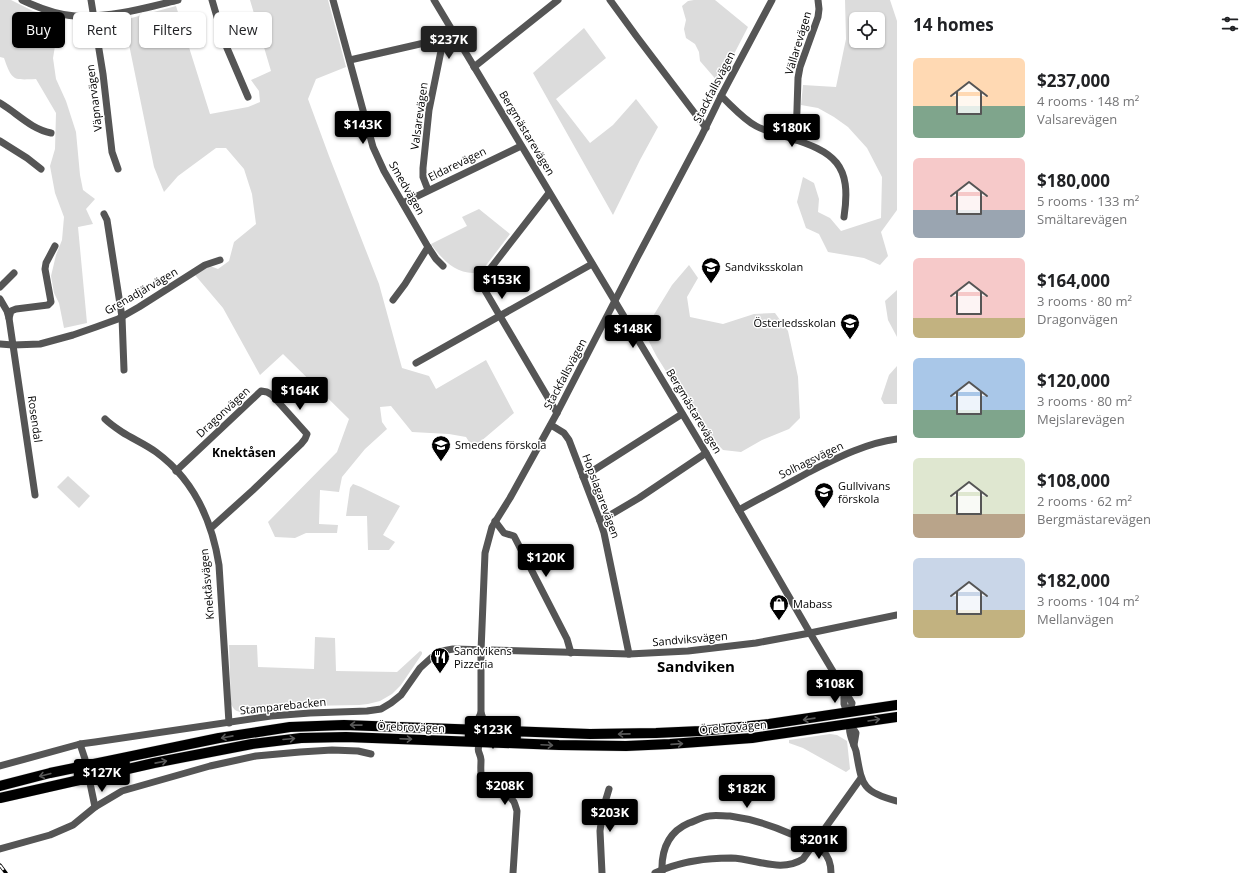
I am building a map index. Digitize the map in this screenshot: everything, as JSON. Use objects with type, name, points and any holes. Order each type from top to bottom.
[{"type":"highway","name":"Örebrovägen","points":[[0,786],[50,773],[245,733],[290,727],[350,725],[590,734],[701,731],[769,724],[897,705]]},
{"type":"highway","points":[[848,713],[850,724]]},
{"type":"highway","name":"Örebrovägen","points":[[0,798],[154,763],[284,739],[346,737],[626,746],[752,738],[897,717]]},
{"type":"highway","points":[[479,731],[480,742]]},
{"type":"street","points":[[22,0],[45,10],[73,16]]},
{"type":"street","name":"Väpnarvägen","points":[[91,0],[93,12]]},
{"type":"street","points":[[125,12],[154,3],[178,0]]},
{"type":"street","points":[[212,0],[224,41],[248,97]]},
{"type":"street","name":"Smedvägen","points":[[333,0],[373,147],[384,171],[428,247],[443,266]]},
{"type":"street","name":"Bergmästarevägen","points":[[434,0],[706,453],[852,703],[848,713]]},
{"type":"street","points":[[474,67],[558,0]]},
{"type":"street","points":[[610,0],[706,128]]},
{"type":"street","name":"Vällarevägen","points":[[796,140],[798,78],[800,67],[818,17],[818,0]]},
{"type":"street","name":"Stackfallsvägen","points":[[479,731],[484,722],[480,713],[485,552],[492,527],[510,498],[557,413],[614,301],[706,128],[768,2]]},
{"type":"street","name":"Valsarevägen","points":[[350,60],[433,41],[439,41],[442,45],[427,127],[423,177],[428,190]]},
{"type":"street","name":"Väpnarvägen","points":[[98,48],[112,152],[118,169]]},
{"type":"street","points":[[721,96],[755,126],[812,145],[823,150],[831,157],[839,166],[844,176],[846,187],[844,217]]},
{"type":"street","points":[[0,102],[36,128],[51,133]]},
{"type":"street","points":[[0,141],[41,169]]},
{"type":"street","name":"Eldarevägen","points":[[403,203],[521,146]]},
{"type":"street","points":[[549,193],[480,282],[557,413]]},
{"type":"street","points":[[104,214],[107,220],[122,317],[124,370]]},
{"type":"street","points":[[9,318],[11,311],[16,309],[48,305],[51,302],[45,269],[46,263],[55,246]]},
{"type":"street","points":[[393,300],[428,247]]},
{"type":"street","name":"Grenadjärvägen","points":[[0,344],[40,344],[73,335],[122,317],[205,265],[220,260]]},
{"type":"street","points":[[416,363],[592,264]]},
{"type":"street","points":[[0,287],[14,273]]},
{"type":"street","name":"Rosendal","points":[[0,299],[9,318],[35,495]]},
{"type":"street","name":"Dragonvägen","points":[[176,471],[262,391],[272,395],[307,434],[301,444],[211,528]]},
{"type":"street","points":[[583,477],[682,414]]},
{"type":"street","name":"Knektåsvägen","points":[[104,419],[122,432],[156,452],[176,471],[194,493],[211,528],[216,547],[218,564],[229,723]]},
{"type":"street","name":"Hopslagarevägen","points":[[550,425],[564,433],[569,440],[600,521],[607,544],[629,654]]},
{"type":"street","name":"Solhagsvägen","points":[[739,510],[833,460],[868,445],[897,439]]},
{"type":"street","points":[[600,521],[639,498],[706,453]]},
{"type":"street","points":[[495,521],[504,533],[514,536],[566,639],[571,653]]},
{"type":"street","name":"Sandviksvägen","points":[[481,651],[629,654],[688,651],[756,643],[897,615]]},
{"type":"street","name":"Stamparebacken","points":[[0,766],[80,744],[271,716],[367,711],[381,708],[391,703],[401,695],[420,668],[442,651],[453,649],[481,651]]},
{"type":"street","points":[[850,724],[856,732],[854,745],[861,778],[866,787],[874,793],[897,801]]},
{"type":"street","points":[[480,742],[478,752],[481,757],[482,778],[485,786],[491,791],[507,795],[514,802],[517,823],[513,873]]},
{"type":"street","points":[[80,744],[84,759]]},
{"type":"street","points":[[0,849],[73,825],[110,797],[134,787],[234,760],[256,756],[300,752],[358,751],[371,754]]},
{"type":"street","points":[[660,872],[675,865],[690,861],[730,858],[740,859],[773,868],[785,869],[798,864],[861,778]]},
{"type":"street","points":[[90,783],[95,807]]},
{"type":"street","points":[[602,873],[600,831],[603,808],[609,789]]},
{"type":"street","points":[[660,872],[664,849],[669,838],[679,828],[709,816],[741,818],[771,825],[814,844],[823,850],[828,857],[831,873]]},
{"type":"shaded area","points":[[0,0],[11,0],[37,12],[12,12],[12,48],[55,48],[53,58],[56,79],[66,101],[76,132],[83,190],[95,199],[86,209],[93,224],[78,227],[87,323],[64,328],[59,303],[54,293],[51,276],[56,255],[62,240],[64,217],[55,193],[50,166],[55,149],[56,113],[36,79],[14,78],[9,71],[4,58],[0,57]]},
{"type":"shaded area","points":[[250,0],[328,0],[346,67],[316,79],[308,99],[379,284],[402,368],[429,376],[436,389],[486,360],[514,413],[473,448],[466,437],[449,434],[412,432],[391,406],[380,407],[382,422],[387,429],[365,449],[342,477],[339,492],[320,490],[319,524],[338,525],[337,533],[306,533],[295,538],[275,537],[268,522],[337,452],[349,419],[283,354],[260,375],[223,308],[195,275],[210,266],[218,269],[229,261],[234,242],[256,224],[252,194],[244,169],[226,148],[216,148],[178,176],[164,192],[154,167],[130,48],[131,48],[131,18],[139,16],[139,48],[189,48],[210,114],[248,107],[260,102],[259,91],[251,80],[271,71],[264,48],[272,48],[272,12],[254,12]]},
{"type":"shaded area","points":[[715,0],[748,27],[719,83],[700,61],[699,52],[695,44],[686,38],[684,29],[686,20],[682,6],[688,1]]},
{"type":"shaded area","points":[[845,0],[890,0],[897,21],[897,210],[881,232],[888,256],[880,265],[864,258],[828,252],[819,234],[806,228],[797,202],[803,177],[814,183],[819,199],[818,212],[830,218],[841,231],[881,218],[882,177],[867,148],[848,127],[834,117],[818,108],[801,105],[803,85],[836,87],[846,39]]},
{"type":"shaded area","points":[[176,6],[178,12],[154,12]]},
{"type":"shaded area","points":[[584,28],[606,58],[556,99],[590,143],[613,125],[636,99],[658,127],[613,215],[533,73]]},
{"type":"shaded area","points":[[479,209],[510,234],[481,272],[466,272],[459,270],[446,262],[431,244],[467,226],[462,217]]},
{"type":"shaded area","points":[[689,265],[698,278],[687,297],[690,317],[723,324],[754,314],[775,313],[788,331],[798,377],[800,418],[789,429],[762,440],[741,452],[723,450],[708,434],[679,392],[646,336],[647,326],[672,285]]},
{"type":"shaded area","points":[[897,290],[897,337],[888,320],[885,301]]},
{"type":"shaded area","points":[[897,366],[897,404],[884,404],[881,399],[889,375]]},
{"type":"shaded area","points":[[68,476],[90,496],[79,508],[57,487]]},
{"type":"shaded area","points":[[353,484],[400,506],[383,535],[395,542],[389,550],[368,550],[367,516],[346,516],[350,488]]},
{"type":"shaded area","points":[[315,637],[335,638],[336,671],[397,672],[420,651],[422,654],[401,685],[392,694],[380,701],[359,705],[306,706],[243,712],[234,709],[231,704],[229,645],[257,645],[258,667],[314,669]]},
{"type":"shaded area","points":[[830,734],[837,735],[847,741],[850,769],[846,772],[803,748],[789,743],[789,740]]},
{"type":"railway","points":[[0,865],[6,873]]},
{"type":"place","name":"Sandviksskolan","points":[[711,284]]},
{"type":"place","name":"Österledsskolan","points":[[850,340]]},
{"type":"place","name":"Smedens förskola","points":[[441,462]]},
{"type":"place","name":"Gullvivans förskola","points":[[824,509]]},
{"type":"place","name":"Mabass","points":[[779,621]]},
{"type":"place","name":"Sandvikens Pizzeria","points":[[440,674]]},
{"type":"district","name":"Knektåsen","points":[[244,453]]},
{"type":"district","name":"Sandviken","points":[[696,667]]}]
